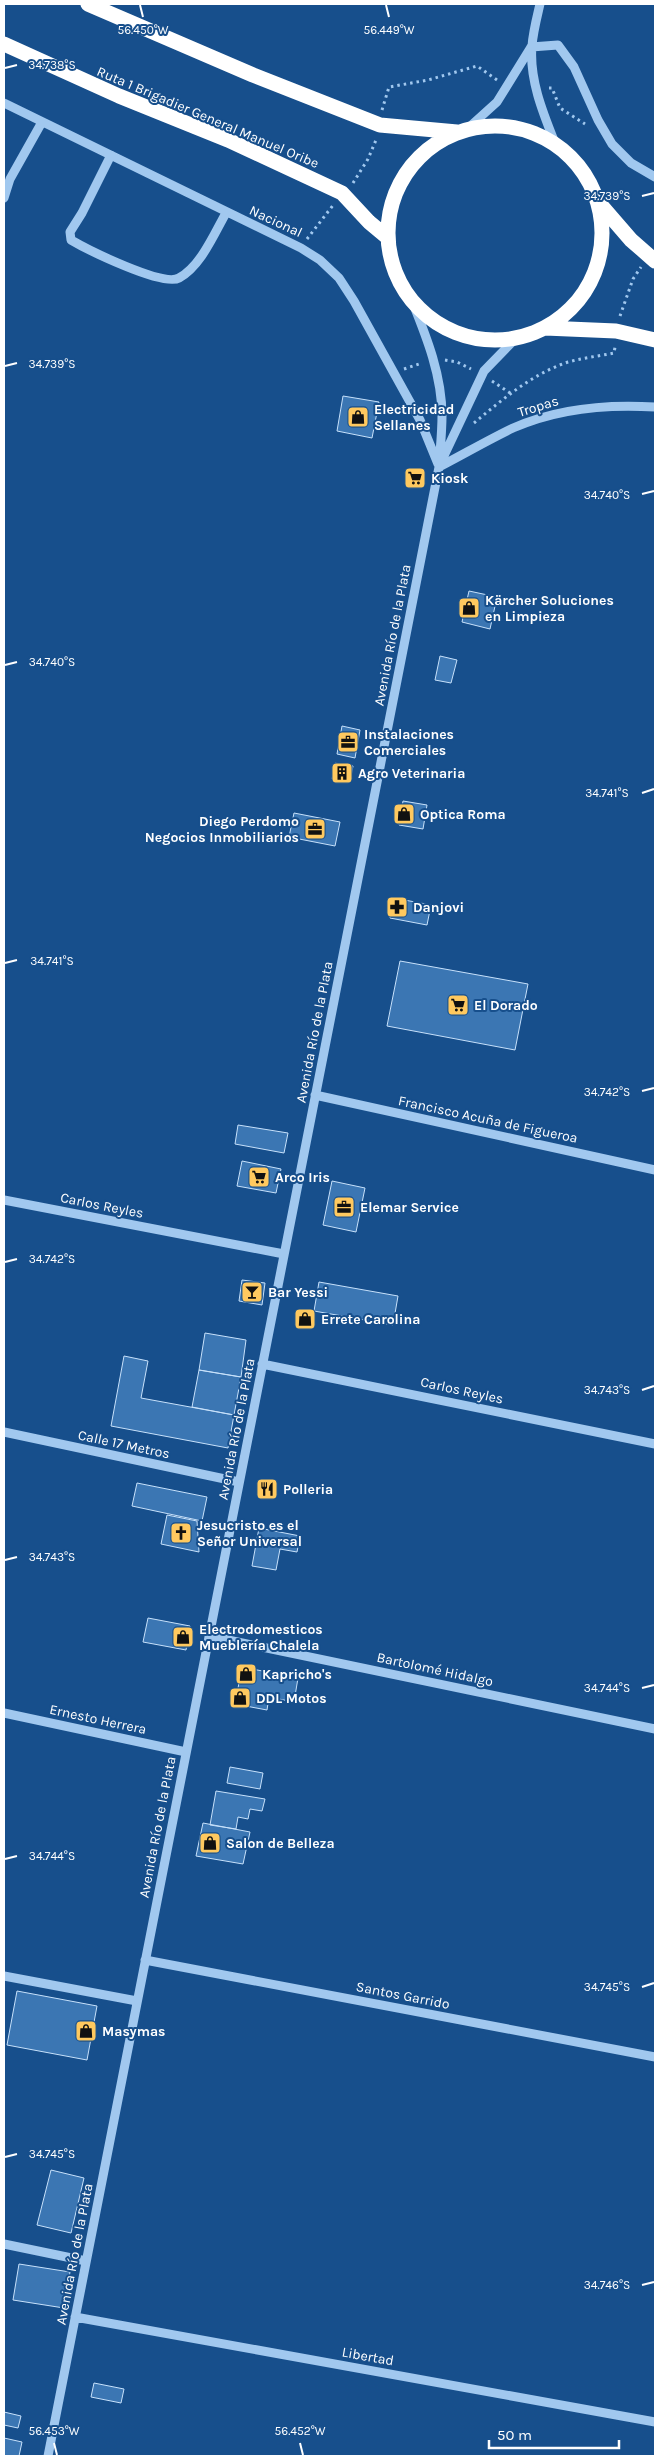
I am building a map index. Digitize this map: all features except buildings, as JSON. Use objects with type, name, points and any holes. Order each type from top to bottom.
[{"type":"highway","points":[[88,4],[253,75],[380,125],[462,131]]},
{"type":"highway","name":"Ruta 1 Brigadier General Manuel Oribe","points":[[4,44],[119,96],[228,140],[342,193],[369,222],[388,237]]},
{"type":"highway","points":[[599,203],[603,227],[601,252],[594,275],[582,297],[565,314],[545,328],[516,338],[487,340],[459,334],[441,326],[412,301],[397,278],[390,258],[388,237],[391,207],[402,180],[410,167],[432,146],[462,131],[481,126],[512,127],[528,130],[555,144],[582,169],[599,203],[652,259]]},
{"type":"highway","points":[[545,328],[616,331],[655,340]]},
{"type":"street","points":[[462,131],[497,102],[507,87],[531,47],[540,4]]},
{"type":"street","points":[[531,47],[558,45],[574,67],[612,144],[631,163],[655,177]]},
{"type":"street","points":[[531,47],[537,91],[555,144]]},
{"type":"street","name":"Nacional","points":[[4,103],[301,248],[320,260],[339,278],[394,372],[420,420],[439,467]]},
{"type":"street","points":[[4,198],[10,179],[42,122]]},
{"type":"street","points":[[111,155],[82,213],[70,232],[71,240],[84,248],[162,280],[176,280],[194,265],[226,213]]},
{"type":"street","name":"Avenida Río de la Plata","points":[[48,2456],[439,467],[442,416],[440,392],[433,359],[412,301]]},
{"type":"street","name":"Avenida Río de la Plata","points":[[439,467],[482,374],[516,338]]},
{"type":"street","name":"Tropas","points":[[439,467],[514,428],[565,412],[593,407],[655,407]]},
{"type":"street","name":"Francisco Acuña de Figueroa","points":[[315,1096],[655,1170]]},
{"type":"street","name":"Carlos Reyles","points":[[4,1200],[284,1254]]},
{"type":"street","name":"Carlos Reyles","points":[[262,1364],[655,1444]]},
{"type":"street","name":"Calle 17 Metros","points":[[4,1432],[239,1482]]},
{"type":"street","name":"Bartolomé Hidalgo","points":[[209,1636],[655,1729]]},
{"type":"street","name":"Ernesto Herrera","points":[[4,1713],[186,1752]]},
{"type":"street","name":"Santos Garrido","points":[[145,1960],[655,2057]]},
{"type":"street","points":[[4,1976],[137,2001]]},
{"type":"street","points":[[4,2244],[86,2261]]},
{"type":"street","name":"Libertad","points":[[75,2317],[655,2422]]},
{"type":"path","points":[[301,248],[342,193],[355,180],[368,159],[380,125],[382,105],[389,86],[428,80],[476,66],[507,87]]},
{"type":"path","points":[[616,331],[633,279],[652,259]]},
{"type":"path","points":[[463,454],[473,424],[510,393],[548,370],[569,362],[614,353]]},
{"type":"path","points":[[394,372],[433,359],[457,362],[482,374],[510,393]]},
{"type":"place","name":"Electricidad Sellanes","points":[[358,417]]},
{"type":"place","name":"Kiosk","points":[[415,478]]},
{"type":"place","name":"Kärcher Soluciones en Limpieza","points":[[469,608]]},
{"type":"place","name":"Instalaciones Comerciales","points":[[348,742]]},
{"type":"place","name":"Agro Veterinaria","points":[[342,773]]},
{"type":"place","name":"Optica Roma","points":[[404,814]]},
{"type":"place","name":"Diego Perdomo Negocios Inmobiliarios","points":[[315,829]]},
{"type":"place","name":"Danjovi","points":[[397,907]]},
{"type":"place","name":"El Dorado","points":[[458,1005]]},
{"type":"place","name":"Arco Iris","points":[[259,1177]]},
{"type":"place","name":"Elemar Service","points":[[344,1207]]},
{"type":"place","name":"Bar Yessi","points":[[252,1292]]},
{"type":"place","name":"Errete Carolina","points":[[305,1319]]},
{"type":"place","name":"Polleria","points":[[267,1489]]},
{"type":"place","name":"Jesucristo es el Señor Universal","points":[[181,1533]]},
{"type":"place","name":"Electrodomesticos Mueblería Chalela","points":[[183,1637]]},
{"type":"place","name":"Kapricho's","points":[[246,1674]]},
{"type":"place","name":"DDL Motos","points":[[240,1698]]},
{"type":"place","name":"Salon de Belleza","points":[[210,1843]]},
{"type":"place","name":"Masymas","points":[[86,2031]]}]
